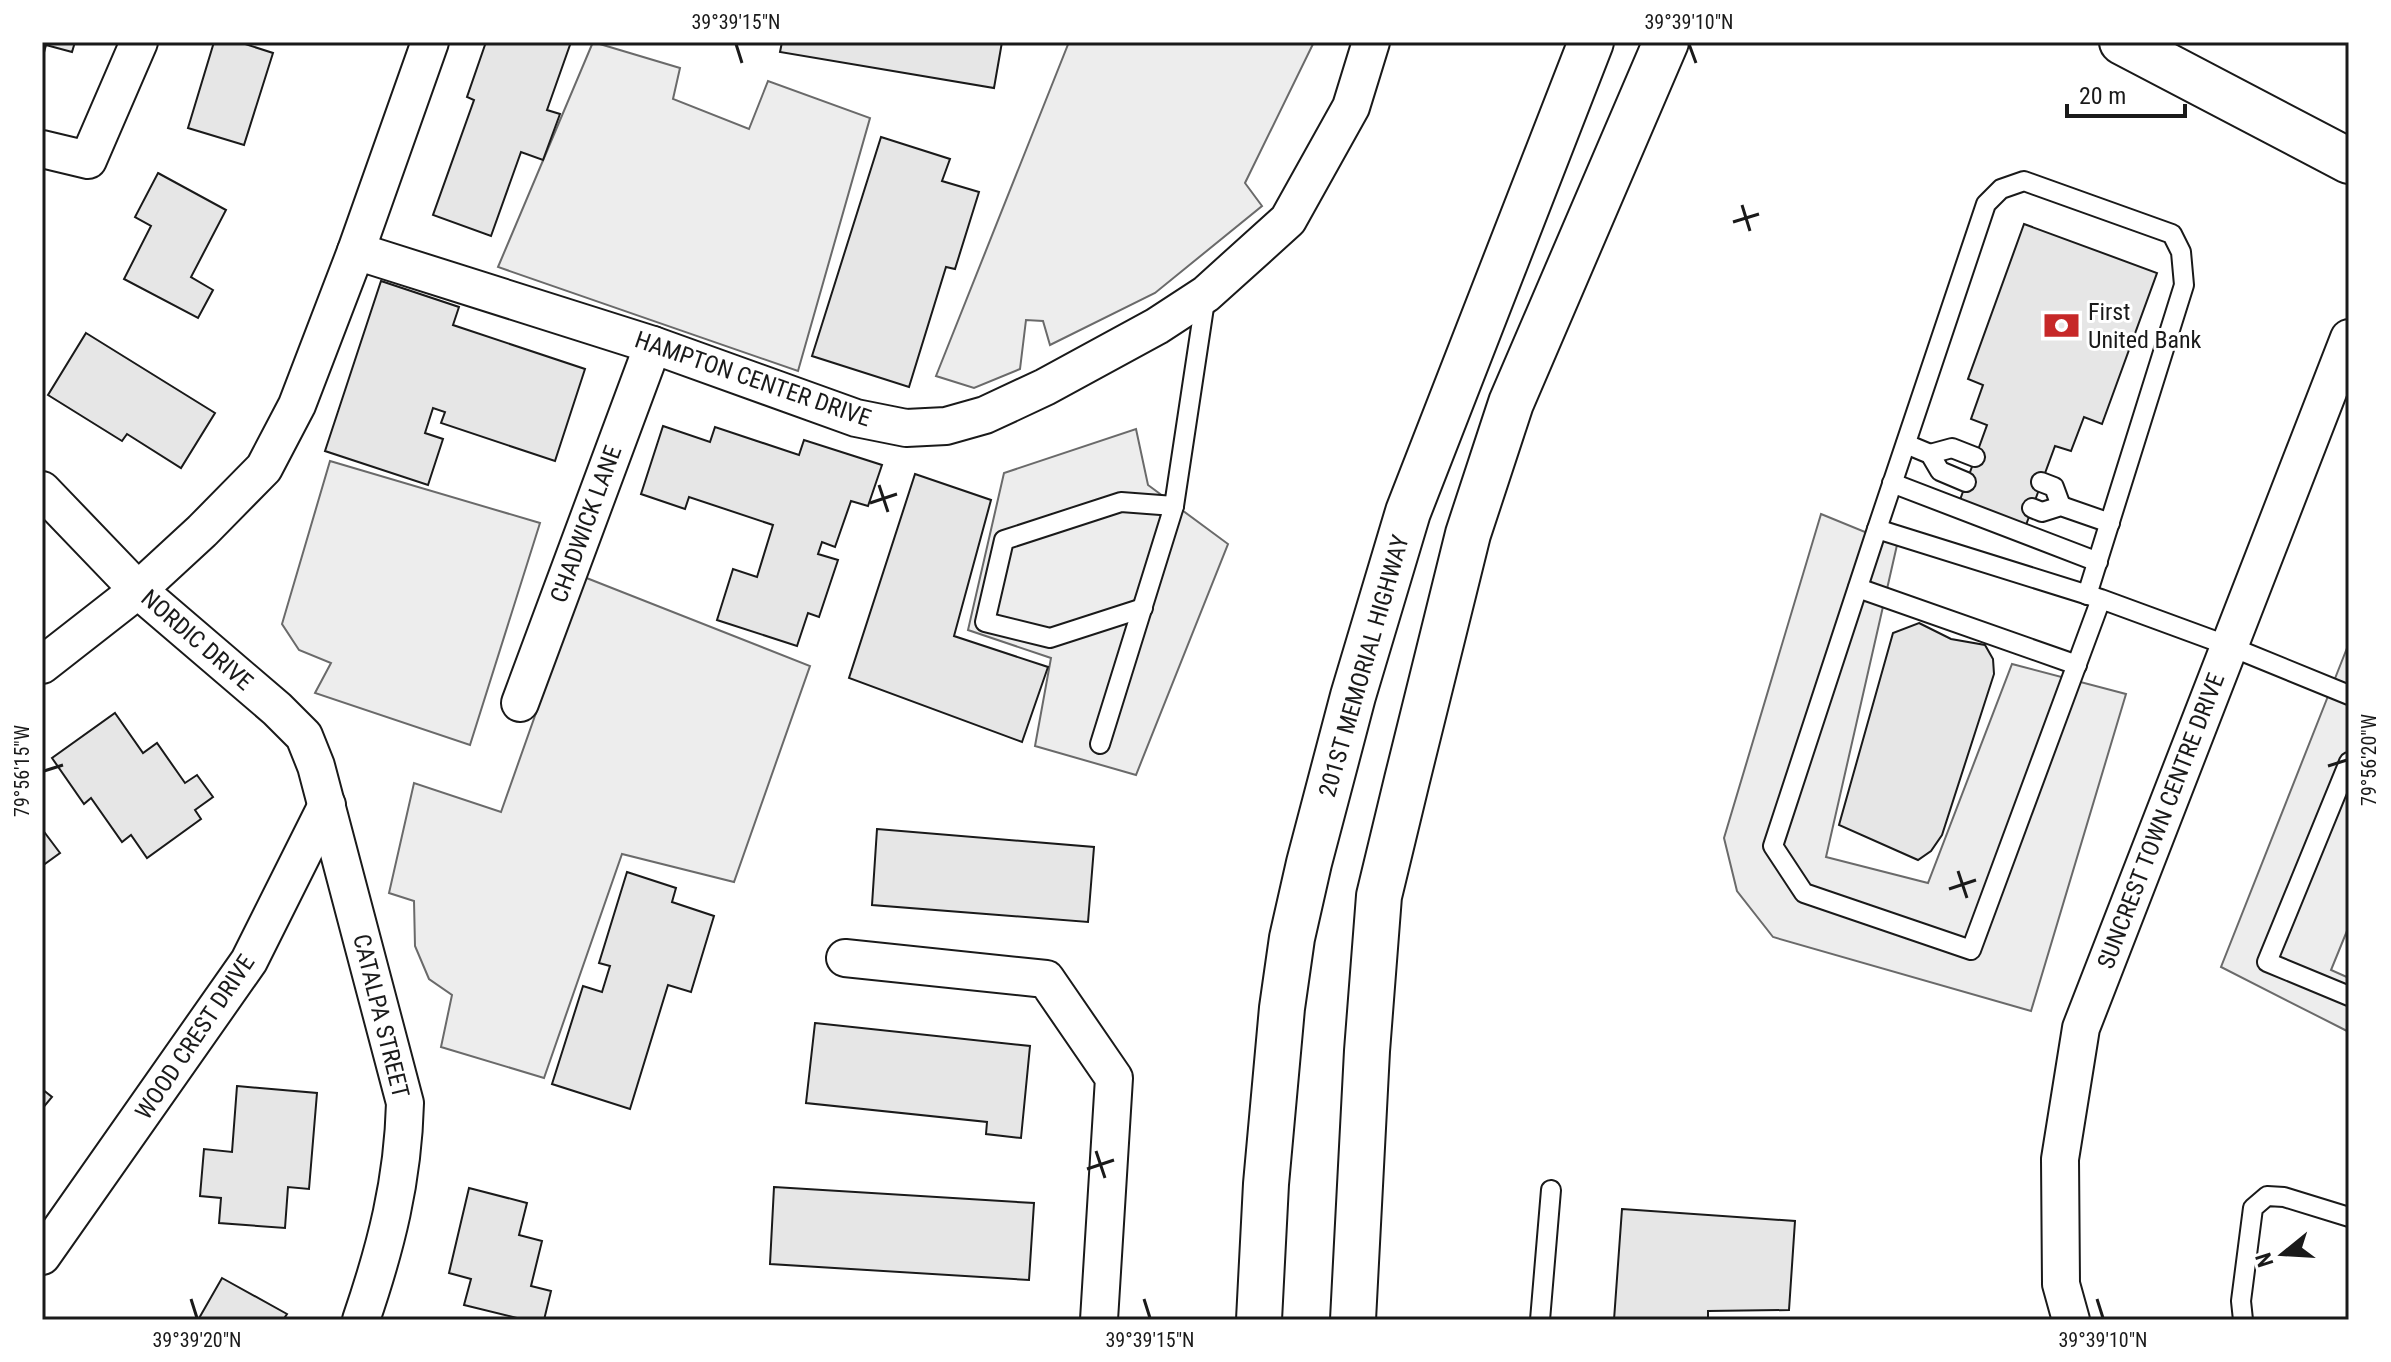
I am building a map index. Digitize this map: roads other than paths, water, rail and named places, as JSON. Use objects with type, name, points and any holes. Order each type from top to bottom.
[{"type":"main road","points":[[2122,42],[2349,161]]},
{"type":"main road","name":"201ST MEMORIAL HIGHWAY","points":[[1259,1320],[1266,1184],[1282,1008],[1292,938],[1309,863],[1353,696],[1408,512],[1589,44]]},
{"type":"main road","points":[[1353,1320],[1367,1051],[1379,896],[1396,824],[1468,534],[1511,403],[1663,52]]},
{"type":"street","points":[[42,149],[88,160],[139,42]]},
{"type":"street","points":[[42,665],[138,590],[264,468],[297,405],[356,251],[430,42]]},
{"type":"street","name":"HAMPTON CENTER DRIVE","points":[[356,251],[653,345],[856,418],[906,428],[946,426],[985,415],[1045,387],[1157,326],[1206,294],[1288,220],[1351,107],[1371,42]]},
{"type":"street","name":"SUNCREST TOWN CENTRE DRIVE","points":[[2071,1320],[2061,1284],[2060,1159],[2081,1028],[2349,338]]},
{"type":"street","name":"CHADWICK LANE","points":[[520,703],[653,345]]},
{"type":"street","name":"NORDIC DRIVE","points":[[42,490],[138,590],[277,709],[304,736],[327,805]]},
{"type":"street","name":"WOOD CREST DRIVE","points":[[42,1256],[249,961],[327,805]]},
{"type":"street","name":"CATALPA STREET","points":[[327,805],[405,1103],[404,1149],[392,1223],[361,1320]]},
{"type":"street","points":[[845,958],[1046,979],[1114,1078],[1099,1320]]},
{"type":"lane","points":[[2024,181],[2172,234],[2181,252],[2184,285],[2098,562],[2094,597],[2077,665],[1971,950],[1804,893],[1773,846],[1906,444],[1986,204],[2001,189],[2024,181]]},
{"type":"lane","points":[[1100,744],[1174,506],[1206,294]]},
{"type":"lane","points":[[1906,444],[1930,454],[1940,471],[1966,482]]},
{"type":"lane","points":[[1930,454],[1952,448],[1975,457]]},
{"type":"lane","points":[[2041,482],[2054,487],[2061,506]]},
{"type":"lane","points":[[1892,483],[2098,562]]},
{"type":"lane","points":[[1143,608],[1050,638],[985,622],[1004,540],[1121,502],[1174,506]]},
{"type":"lane","points":[[2032,508],[2042,512],[2061,506],[2110,523]]},
{"type":"lane","points":[[1877,529],[2094,597],[2229,646],[2349,695]]},
{"type":"lane","points":[[1858,588],[2077,665]]},
{"type":"lane","points":[[2349,762],[2267,962],[2349,996]]},
{"type":"lane","points":[[1540,1320],[1551,1190]]},
{"type":"lane","points":[[2243,1320],[2241,1301],[2253,1208],[2267,1196],[2284,1197],[2349,1217]]},
{"type":"place","name":"First United Bank","points":[[2062,326]]}]
